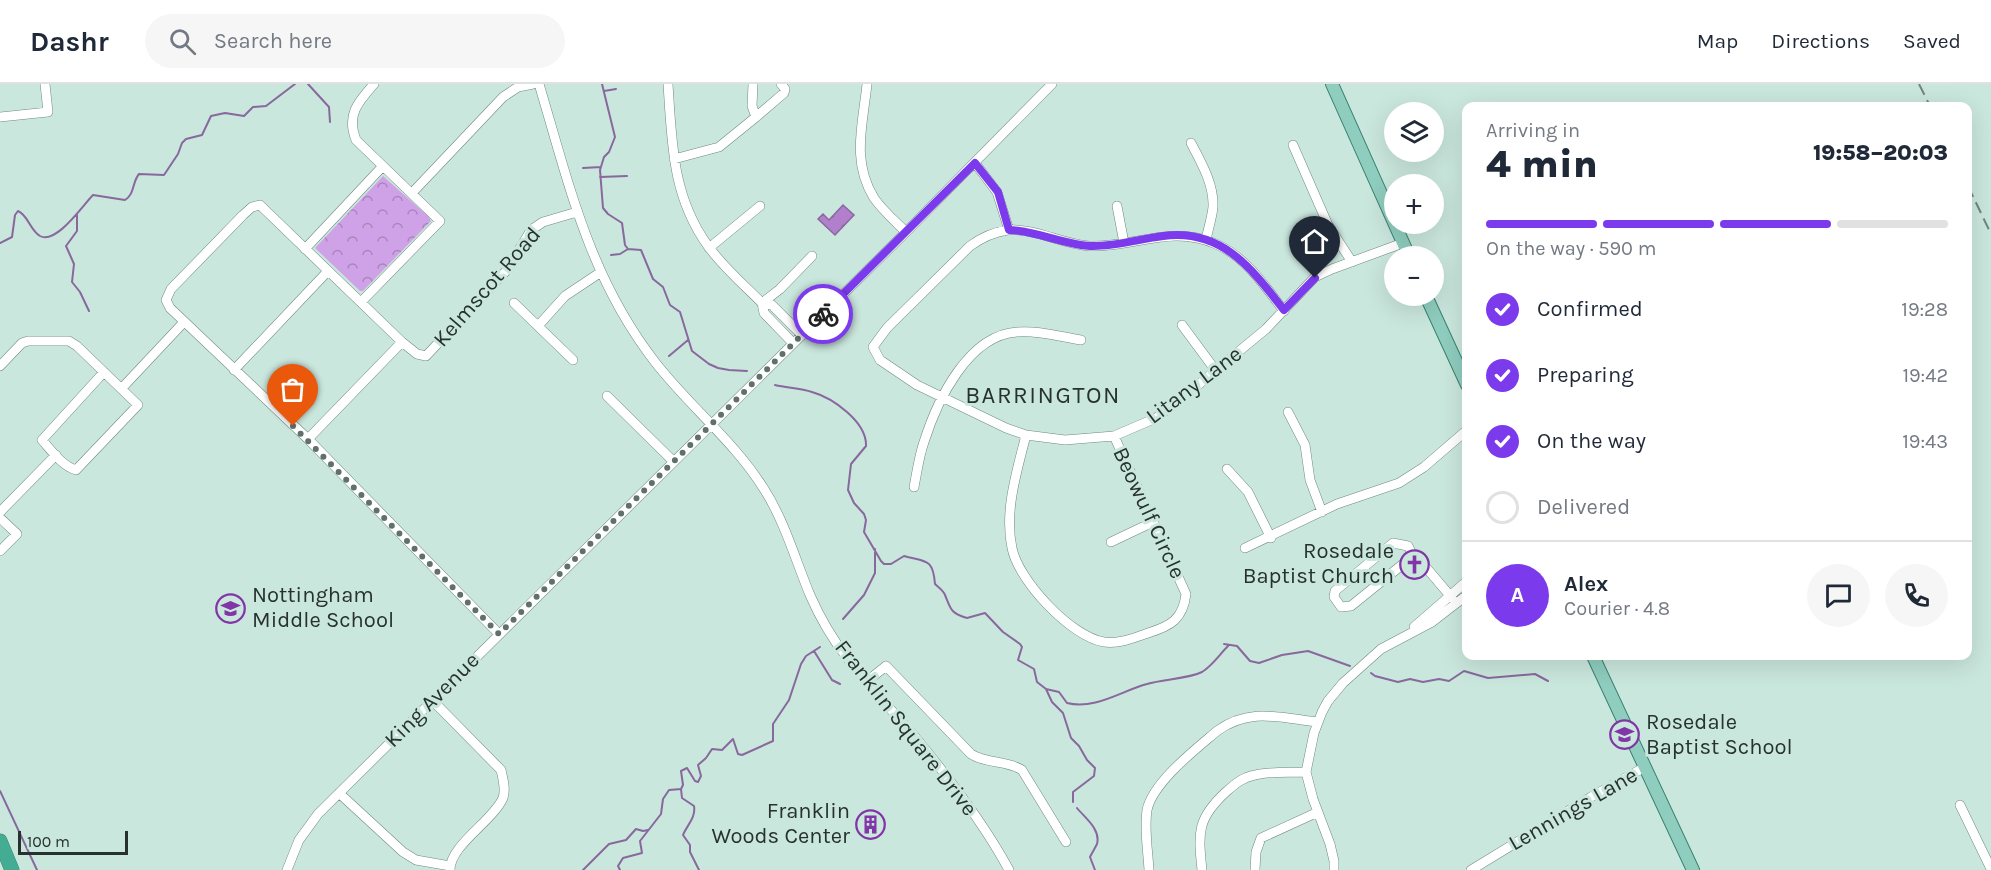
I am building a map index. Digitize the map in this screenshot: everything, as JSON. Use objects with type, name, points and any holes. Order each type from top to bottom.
[{"type":"highway","points":[[0,841],[12,870]]},
{"type":"main road","points":[[1332,84],[1404,246]]},
{"type":"main road","points":[[1431,306],[1462,374]]},
{"type":"main road","points":[[1595,660],[1693,870]]},
{"type":"street","points":[[0,117],[48,112],[45,84]]},
{"type":"street","points":[[361,302],[440,220],[356,140],[351,128],[352,118],[357,105],[375,84]]},
{"type":"street","points":[[412,193],[507,93],[518,87],[533,84]]},
{"type":"street","name":"Franklin Square Drive","points":[[540,84],[577,212],[600,272],[641,344],[669,379],[741,456],[772,501],[817,609],[835,641],[866,682],[963,796],[1009,870]]},
{"type":"street","points":[[668,84],[674,159],[678,184],[687,212],[709,248],[762,303],[764,313],[793,343]]},
{"type":"street","points":[[753,84],[753,112],[756,117]]},
{"type":"street","points":[[674,159],[719,147],[729,141],[784,93],[785,89],[781,84]]},
{"type":"street","points":[[867,84],[859,147],[861,168],[874,198],[906,232]]},
{"type":"street","name":"King Avenue","points":[[286,870],[304,832],[339,793],[906,232],[1052,84]]},
{"type":"street","points":[[1191,143],[1206,173],[1213,197],[1206,240]]},
{"type":"street","points":[[1293,145],[1329,225],[1352,262]]},
{"type":"street","points":[[975,163],[998,192],[1009,230],[1028,232],[1080,245],[1100,246],[1172,235],[1188,235],[1206,240],[1225,248],[1240,258],[1284,310]]},
{"type":"street","points":[[305,249],[382,166]]},
{"type":"street","name":"Kelmscot Road","points":[[184,322],[170,308],[166,300],[167,295],[252,207],[260,205],[402,342],[423,356],[429,354],[506,271],[531,230],[543,222],[577,212]]},
{"type":"street","points":[[709,248],[760,206]]},
{"type":"street","points":[[1117,206],[1124,243]]},
{"type":"street","name":"Litany Lane","points":[[1009,230],[985,237],[970,246],[887,328],[873,347],[875,354],[892,370],[941,398],[1026,435],[1065,440],[1114,436],[1156,418],[1266,329],[1315,278],[1403,243]]},
{"type":"street","points":[[762,303],[780,289],[812,256]]},
{"type":"street","points":[[234,370],[328,271]]},
{"type":"street","points":[[538,326],[565,296],[600,272]]},
{"type":"street","points":[[514,303],[573,360]]},
{"type":"street","points":[[762,303],[772,305],[802,334]]},
{"type":"street","points":[[122,388],[184,322],[308,440],[499,634]]},
{"type":"street","points":[[1182,325],[1216,370]]},
{"type":"street","points":[[914,487],[923,445],[941,398],[968,359],[984,345],[1004,334],[1032,332],[1081,340]]},
{"type":"street","points":[[0,366],[22,343],[64,340],[76,346],[122,388],[138,405],[76,470],[56,455],[42,440],[104,372]]},
{"type":"street","points":[[308,440],[402,342]]},
{"type":"street","points":[[607,396],[673,461]]},
{"type":"street","points":[[1288,412],[1305,445],[1310,480],[1322,512]]},
{"type":"street","points":[[1245,548],[1271,538],[1354,497],[1399,483],[1412,476],[1462,434]]},
{"type":"street","name":"Beowulf Circle","points":[[1026,435],[1018,465],[1011,512],[1012,549],[1016,564],[1034,590],[1079,632],[1088,638],[1106,642],[1126,640],[1164,628],[1180,614],[1186,594],[1114,436]]},
{"type":"street","points":[[0,512],[56,455]]},
{"type":"street","points":[[1227,469],[1248,492],[1271,538]]},
{"type":"street","points":[[0,518],[17,534],[0,552]]},
{"type":"street","points":[[1111,542],[1153,522]]},
{"type":"street","points":[[1413,556],[1351,606],[1341,607],[1334,597],[1335,591],[1389,544],[1396,543],[1410,549],[1413,556],[1424,565],[1456,603]]},
{"type":"street","points":[[1404,637],[1462,585]]},
{"type":"street","points":[[1334,870],[1330,844],[1306,772],[1318,722],[1328,702],[1343,683],[1381,649],[1432,622],[1462,599]]},
{"type":"street","points":[[866,682],[886,666],[971,754],[1022,770],[1066,842]]},
{"type":"street","points":[[339,793],[403,852],[416,860],[450,868],[457,851],[495,810],[503,797],[504,785],[501,770],[432,700]]},
{"type":"street","points":[[1149,870],[1147,816],[1153,795],[1168,776],[1216,731],[1226,724],[1249,716],[1318,722]]},
{"type":"street","name":"Lennings Lane","points":[[1471,870],[1645,767]]},
{"type":"street","points":[[1202,870],[1200,848],[1202,824],[1209,809],[1216,801],[1237,782],[1253,775],[1306,772]]},
{"type":"street","points":[[1960,805],[1991,869]]},
{"type":"street","points":[[1256,870],[1256,852],[1261,837],[1318,812]]},
{"type":"green space","points":[[383,176],[431,221],[363,291],[360,291],[315,248]]},
{"type":"water","points":[[843,205],[854,215],[835,235],[818,219],[823,214],[829,220]]},
{"type":"waterway","points":[[0,243],[12,237],[15,215],[18,211],[40,236],[46,237],[61,230],[93,195],[125,200],[130,195],[139,174],[164,175],[178,154],[182,143],[186,139],[202,135],[211,116],[225,113],[244,116],[253,107],[266,106],[295,84]]},
{"type":"waterway","points":[[308,84],[329,107],[330,122]]},
{"type":"waterway","points":[[602,84],[615,137],[600,170],[603,208],[622,223],[625,245],[628,249]]},
{"type":"waterway","points":[[604,91],[616,89]]},
{"type":"waterway","points":[[583,168],[601,167]]},
{"type":"waterway","points":[[600,177],[627,176]]},
{"type":"waterway","points":[[77,215],[77,231],[66,246],[74,264],[72,282],[80,292],[89,311]]},
{"type":"waterway","points":[[611,255],[620,254],[628,249],[641,250],[653,279],[663,287],[670,305],[680,312],[692,351],[718,368],[747,371]]},
{"type":"waterway","points":[[669,356],[688,340]]},
{"type":"waterway","points":[[775,385],[820,395],[839,405],[861,428],[866,446],[851,464],[848,490],[854,503],[864,514],[866,520],[864,532],[881,561],[884,564],[891,564],[904,556],[930,565],[935,584],[942,590],[954,612],[967,618],[985,613],[1003,632],[1020,644],[1022,647],[1018,660],[1034,669],[1037,682],[1046,689],[1059,692],[1067,703],[1098,702],[1147,684],[1183,678],[1202,672],[1228,646]]},
{"type":"waterway","points":[[843,619],[864,595],[875,573],[875,549]]},
{"type":"waterway","points":[[1224,644],[1237,646],[1250,661],[1259,663],[1282,655],[1308,651],[1350,666]]},
{"type":"waterway","points":[[699,870],[690,852],[690,845],[683,835],[692,818],[694,806],[682,798],[681,771],[687,768],[698,782],[701,776],[698,765],[712,749],[722,750],[733,739],[738,754],[742,755],[773,741],[773,724],[789,700],[801,664],[806,656],[820,647]]},
{"type":"waterway","points":[[814,651],[832,680],[840,684]]},
{"type":"waterway","points":[[1371,673],[1398,682],[1410,679],[1423,682],[1439,679],[1449,681],[1464,671],[1488,678],[1535,674],[1548,681]]},
{"type":"waterway","points":[[1046,689],[1052,702],[1063,713],[1071,738],[1095,768],[1094,776],[1073,792],[1073,802]]},
{"type":"waterway","points":[[620,870],[618,866],[623,858],[642,853],[640,841],[661,814],[663,799],[669,790],[681,789]]},
{"type":"waterway","points":[[0,791],[37,870]]},
{"type":"waterway","points":[[1077,808],[1097,833],[1097,844],[1090,857],[1095,870]]},
{"type":"waterway","points":[[583,870],[609,844],[626,840],[636,829],[648,830]]},
{"type":"railway","points":[[1919,84],[1928,102]]},
{"type":"railway","points":[[1972,194],[1991,234]]},
{"type":"way so far","points":[[293,426],[499,634],[823,314]]},
{"type":"place","name":"Rosedale Baptist Church","points":[[1415,564]]},
{"type":"place","name":"Nottingham Middle School","points":[[231,608]]},
{"type":"place","name":"Rosedale Baptist School","points":[[1625,735]]},
{"type":"place","name":"Franklin Woods Center","points":[[871,824]]},
{"type":"district","name":"BARRINGTON","points":[[1043,395]]},
{"type":"route","points":[[823,314],[975,163],[998,192],[1009,230],[1019,230],[1090,246],[1112,245],[1172,235],[1188,235],[1206,240],[1216,243],[1240,258],[1284,310],[1315,278]]}]
